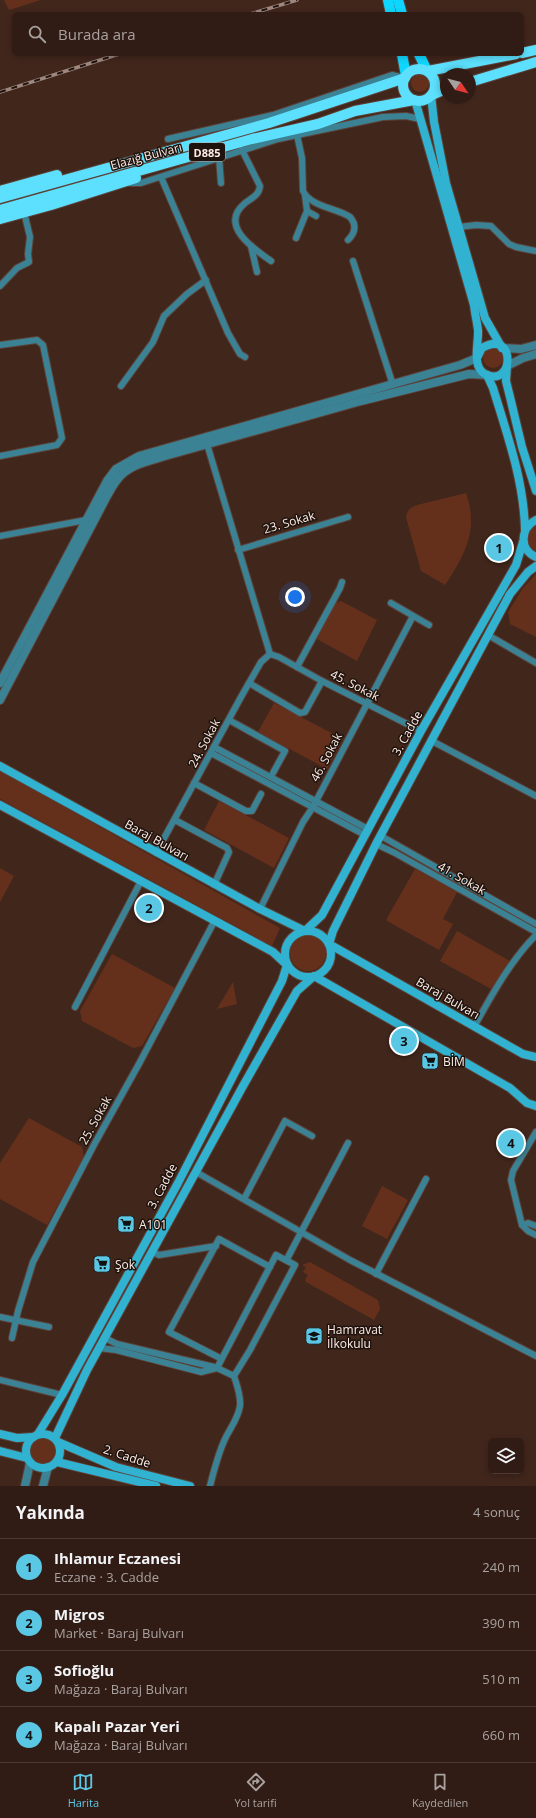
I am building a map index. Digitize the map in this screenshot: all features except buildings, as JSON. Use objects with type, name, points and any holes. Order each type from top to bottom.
[{"type":"highway","points":[[524,53],[536,50]]},
{"type":"highway","points":[[440,91],[424,100],[415,100],[406,93],[404,88],[405,77],[412,70],[418,69],[427,71],[506,56]]},
{"type":"highway","points":[[476,80],[536,62]]},
{"type":"highway","points":[[427,71],[434,79],[435,85],[431,95]]},
{"type":"highway","name":"Elazığ Bulvarı","points":[[0,198],[269,123],[405,77]]},
{"type":"highway","name":"Elazığ Bulvarı","points":[[0,210],[252,139],[318,124],[355,111],[415,100]]},
{"type":"highway","points":[[0,219],[124,183],[180,160]]},
{"type":"highway","points":[[0,191],[72,172],[118,165]]},
{"type":"main road","points":[[388,0],[391,12]]},
{"type":"main road","points":[[398,0],[401,12]]},
{"type":"main road","points":[[402,56],[405,77]]},
{"type":"main road","points":[[420,56],[427,71]]},
{"type":"main road","points":[[431,95],[434,122],[446,183],[485,318],[508,356],[506,381],[522,447],[536,491]]},
{"type":"main road","points":[[415,100],[474,306],[478,330],[477,358],[479,368],[487,375],[496,375],[505,370],[507,366]]},
{"type":"main road","points":[[477,358],[482,348],[492,344],[502,348]]},
{"type":"main road","name":"3. Cadde","points":[[305,931],[322,915],[421,731],[516,565],[525,530],[522,487],[493,388],[487,375]]},
{"type":"main road","points":[[525,530],[536,520]]},
{"type":"main road","points":[[523,542],[529,553],[536,557]]},
{"type":"main road","points":[[314,976],[327,967],[330,960],[331,952],[329,944],[332,931],[510,594],[528,572],[536,566]]},
{"type":"main road","name":"Baraj Bulvarı","points":[[0,766],[156,853],[260,909],[305,931]]},
{"type":"main road","points":[[0,805],[273,952],[292,971],[299,975],[314,976],[510,1088],[527,1103],[536,1106]]},
{"type":"main road","points":[[287,965],[285,950],[291,937],[305,931],[319,933],[329,944]]},
{"type":"main road","name":"Baraj Bulvarı","points":[[329,944],[522,1054],[536,1056]]},
{"type":"main road","name":"3. Cadde","points":[[35,1435],[62,1395],[178,1183],[282,981],[287,965]]},
{"type":"main road","name":"3. Cadde","points":[[56,1440],[99,1348],[196,1172],[297,991],[314,976]]},
{"type":"main road","points":[[0,1434],[17,1438],[35,1435],[50,1435],[56,1440],[60,1452],[56,1462],[48,1467],[38,1468],[29,1460],[0,1451]]},
{"type":"main road","points":[[29,1460],[26,1446],[35,1435]]},
{"type":"main road","name":"2. Cadde","points":[[56,1440],[116,1467],[190,1486]]},
{"type":"main road","name":"2. Cadde","points":[[56,1462],[156,1486]]},
{"type":"street","points":[[168,139],[272,114],[392,75],[405,77]]},
{"type":"street","points":[[124,183],[141,183],[219,157],[297,135],[383,117],[406,116],[420,119]]},
{"type":"street","points":[[296,238],[307,211],[303,191],[302,158],[297,135]]},
{"type":"street","points":[[242,150],[260,186],[259,191],[236,212],[234,218],[235,224],[244,239],[271,261]]},
{"type":"street","points":[[219,157],[221,183]]},
{"type":"street","points":[[161,177],[228,333],[240,354],[245,357]]},
{"type":"street","points":[[305,196],[350,217],[354,222],[355,229],[352,237],[348,240]]},
{"type":"street","points":[[307,211],[316,216]]},
{"type":"street","points":[[0,286],[17,268],[30,262],[28,254],[30,237],[24,212]]},
{"type":"street","points":[[459,227],[476,225],[491,226],[509,244],[536,251]]},
{"type":"street","points":[[251,246],[257,272]]},
{"type":"street","points":[[353,261],[393,384]]},
{"type":"street","points":[[121,386],[153,342],[164,316],[186,294],[206,280]]},
{"type":"street","points":[[0,345],[37,340],[43,346],[62,438],[57,445],[0,456]]},
{"type":"street","points":[[502,348],[521,349],[536,345]]},
{"type":"street","points":[[507,366],[523,358],[536,354]]},
{"type":"street","points":[[0,682],[107,481],[116,469],[139,456],[460,365],[477,358]]},
{"type":"street","points":[[0,700],[118,478],[137,465],[207,444],[469,374],[487,375]]},
{"type":"street","points":[[207,444],[270,654]]},
{"type":"street","name":"23. Sokak","points":[[238,550],[348,517]]},
{"type":"street","points":[[0,536],[86,520]]},
{"type":"street","points":[[298,667],[342,582]]},
{"type":"street","points":[[391,603],[429,625]]},
{"type":"street","name":"46. Sokak","points":[[260,909],[303,822],[314,804],[413,616]]},
{"type":"street","points":[[488,635],[536,663]]},
{"type":"street","name":"45. Sokak","points":[[270,654],[279,657],[421,731]]},
{"type":"street","name":"24. Sokak","points":[[156,853],[261,662],[270,654]]},
{"type":"street","points":[[249,683],[300,713],[305,712],[322,680]]},
{"type":"street","points":[[229,720],[285,751],[273,773]]},
{"type":"street","points":[[432,741],[536,796]]},
{"type":"street","points":[[213,750],[367,832]]},
{"type":"street","points":[[194,783],[246,811],[252,811],[261,794]]},
{"type":"street","points":[[174,820],[227,848],[229,852],[214,884]]},
{"type":"street","name":"41. Sokak","points":[[379,840],[536,924]]},
{"type":"street","name":"41. Sokak","points":[[379,840],[396,852],[536,934]]},
{"type":"street","points":[[75,1006],[141,880]]},
{"type":"street","name":"25. Sokak","points":[[12,1338],[33,1262],[50,1227],[215,920]]},
{"type":"street","points":[[474,1027],[517,958],[536,934]]},
{"type":"street","points":[[244,1199],[285,1121],[312,1136]]},
{"type":"street","points":[[536,1132],[513,1172],[511,1180],[522,1225],[528,1231],[536,1235]]},
{"type":"street","points":[[286,1259],[348,1143]]},
{"type":"street","points":[[196,1172],[376,1274],[536,1356]]},
{"type":"street","points":[[376,1274],[426,1179]]},
{"type":"street","points":[[522,1225],[528,1223],[536,1226]]},
{"type":"street","points":[[218,1357],[169,1332],[219,1239],[270,1267]]},
{"type":"street","points":[[152,1252],[160,1255],[216,1246]]},
{"type":"street","points":[[99,1348],[116,1350],[201,1372],[217,1368],[276,1255],[295,1265],[250,1350],[234,1376],[239,1394],[239,1410],[220,1451],[210,1486]]},
{"type":"street","points":[[0,1317],[49,1327]]},
{"type":"street","points":[[105,1338],[117,1344],[217,1368],[234,1376]]},
{"type":"street","points":[[0,1380],[62,1395]]},
{"type":"street","points":[[25,1486],[29,1460]]},
{"type":"street","points":[[43,1486],[48,1467]]},
{"type":"shaded area","points":[[4,0],[41,0],[9,10]]},
{"type":"shaded area","points":[[420,74],[426,77],[429,83],[426,89],[420,92],[414,89],[411,83],[414,77]]},
{"type":"shaded area","points":[[489,348],[497,348],[503,354],[503,362],[497,368],[489,368],[483,362],[483,354]]},
{"type":"shaded area","points":[[466,493],[470,506],[471,519],[468,541],[459,563],[445,585],[421,571],[406,517],[407,512],[417,505]]},
{"type":"shaded area","points":[[536,525],[536,553],[532,550],[528,543],[528,535]]},
{"type":"shaded area","points":[[536,574],[536,637],[510,624],[508,612],[523,588]]},
{"type":"shaded area","points":[[341,601],[377,620],[357,661],[315,638],[335,603]]},
{"type":"shaded area","points":[[274,703],[343,739],[327,769],[258,732]]},
{"type":"shaded area","points":[[0,771],[280,928],[272,946],[0,799]]},
{"type":"shaded area","points":[[219,801],[289,838],[274,868],[204,830]]},
{"type":"shaded area","points":[[0,868],[14,876],[0,902]]},
{"type":"shaded area","points":[[415,869],[457,892],[443,919],[453,924],[439,950],[387,921],[387,918]]},
{"type":"shaded area","points":[[457,931],[510,961],[493,990],[440,961]]},
{"type":"shaded area","points":[[308,935],[318,938],[323,943],[326,953],[323,963],[318,968],[308,971],[298,968],[293,963],[290,953],[293,943],[298,938]]},
{"type":"shaded area","points":[[112,954],[175,988],[142,1046],[133,1048],[82,1021],[80,1011]]},
{"type":"shaded area","points":[[233,982],[237,1004],[217,1009]]},
{"type":"shaded area","points":[[29,1118],[82,1147],[84,1157],[47,1225],[0,1199],[0,1163]]},
{"type":"shaded area","points":[[382,1186],[408,1200],[387,1239],[362,1226]]},
{"type":"shaded area","points":[[310,1262],[378,1300],[380,1309],[374,1320],[306,1282],[305,1280],[308,1275],[303,1272],[306,1267],[302,1265]]},
{"type":"shaded area","points":[[43,1438],[52,1442],[56,1451],[52,1460],[43,1464],[34,1460],[30,1451],[34,1442]]},
{"type":"railway","points":[[257,12],[297,0]]},
{"type":"railway","points":[[0,92],[113,56]]},
{"type":"place","name":"Ihlamur Eczanesi","points":[[499,548]]},
{"type":"place","name":"Migros","points":[[149,908]]},
{"type":"place","name":"Sofioğlu","points":[[404,1041]]},
{"type":"place","name":"BİM","points":[[430,1061]]},
{"type":"place","name":"Kapalı Pazar Yeri","points":[[511,1143]]},
{"type":"place","name":"A101","points":[[126,1224]]},
{"type":"place","name":"Şok","points":[[102,1264]]},
{"type":"place","name":"Hamravat İlkokulu","points":[[314,1336]]}]
